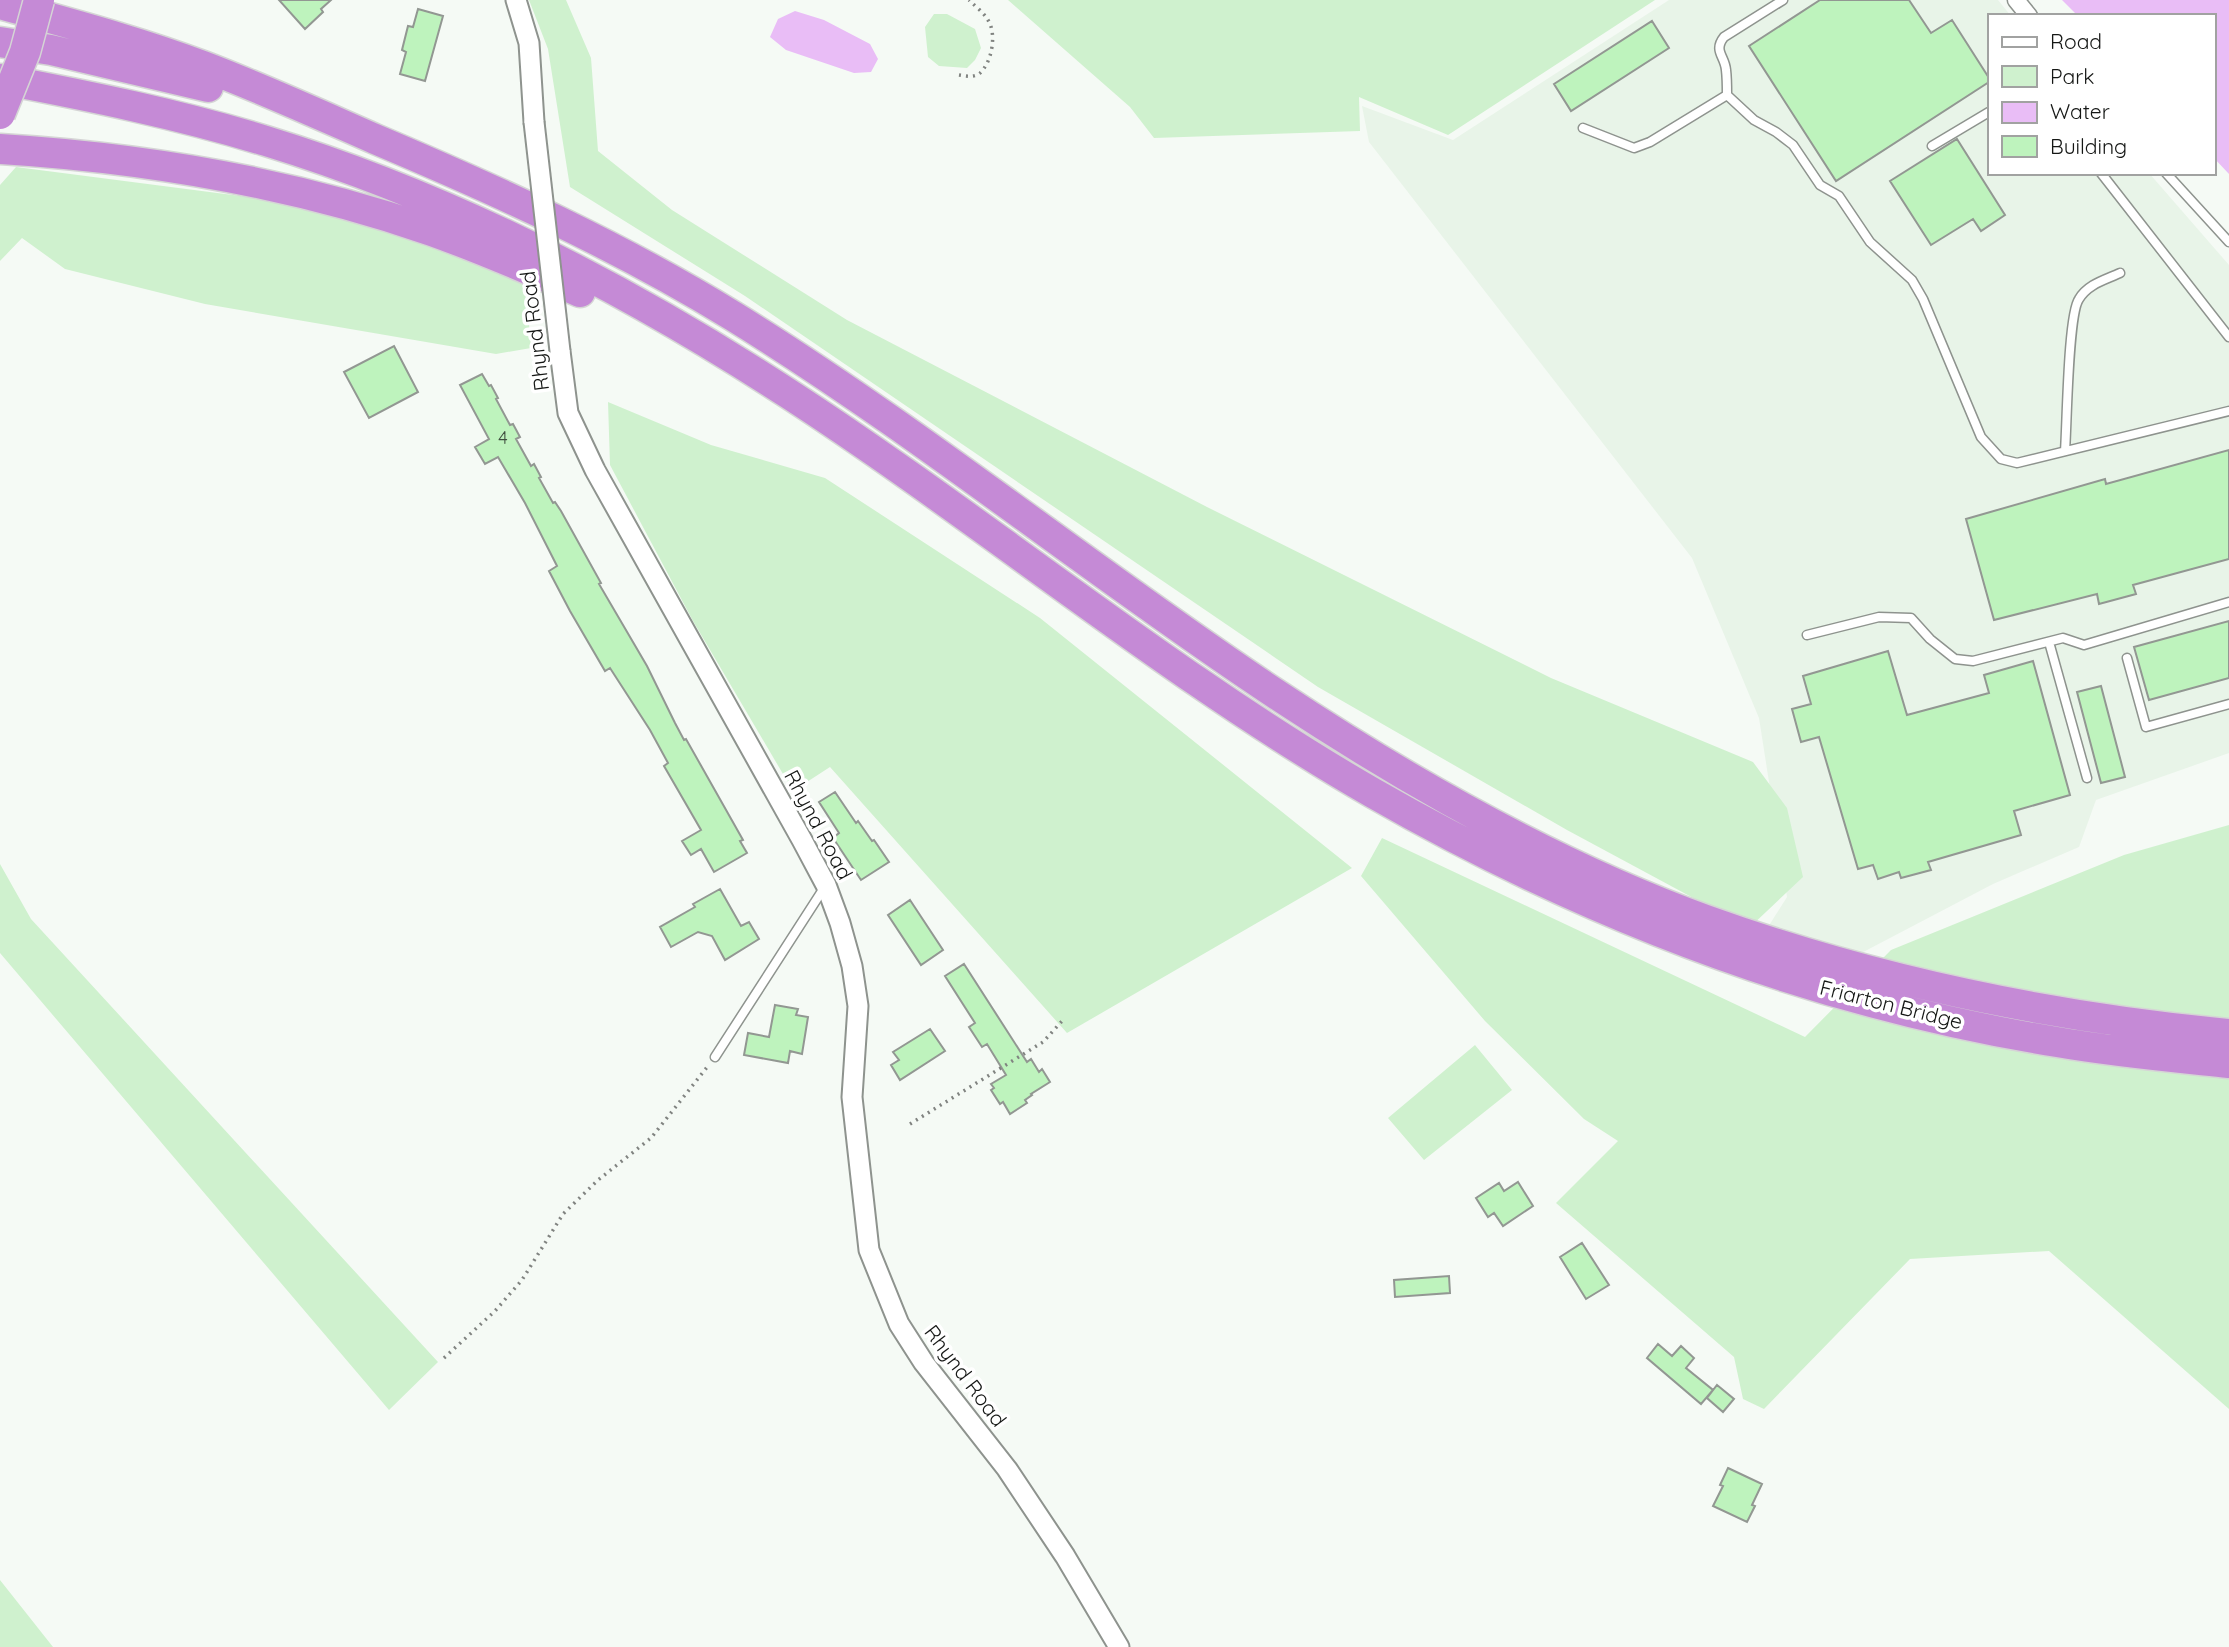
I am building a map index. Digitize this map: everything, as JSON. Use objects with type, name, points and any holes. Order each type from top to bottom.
[{"type":"highway","points":[[0,114],[25,52],[39,0]]},
{"type":"highway","points":[[0,4],[132,42],[202,66],[430,162]]},
{"type":"highway","points":[[0,42],[51,50],[172,77],[362,136],[430,162]]},
{"type":"highway","points":[[0,79],[92,96],[201,123],[302,153],[401,189],[469,217],[577,269],[785,391]]},
{"type":"highway","points":[[0,149],[131,160],[276,187],[357,208],[507,259],[785,391]]},
{"type":"highway","name":"Friarton Bridge","points":[[430,162],[522,202],[626,254],[733,317],[923,444],[1277,695],[1392,767],[1540,848],[1702,918],[1852,967],[1931,988],[2035,1009],[2154,1027],[2229,1034]]},
{"type":"highway","name":"Friarton Bridge","points":[[785,391],[1255,720],[1370,791],[1483,852],[1567,892],[1688,944],[1860,999],[1979,1028],[2056,1042],[2229,1063]]},
{"type":"street","name":"Rhynd Road","points":[[516,0],[529,43],[534,122],[568,413],[594,470],[826,885],[840,923],[852,966],[858,1006],[852,1097],[869,1250],[898,1324],[924,1363],[1007,1469],[1065,1556],[1119,1647]]},
{"type":"street","points":[[2016,0],[2027,14]]},
{"type":"lane","points":[[1783,0],[1724,37],[1718,45],[1718,52],[1726,66],[1727,95],[1754,120],[1793,145],[1820,185],[1839,196],[1870,242],[1912,280],[1923,299],[1981,437],[2001,459],[2017,463],[2229,411]]},
{"type":"lane","points":[[1583,128],[1634,148],[1650,142],[1727,95]]},
{"type":"lane","points":[[1932,146],[1988,113]]},
{"type":"lane","points":[[2103,175],[2229,337]]},
{"type":"lane","points":[[2168,175],[2229,242]]},
{"type":"lane","points":[[2065,451],[2077,300],[2090,287],[2120,273]]},
{"type":"lane","points":[[1807,635],[1879,617],[1911,618],[1930,639],[1955,659],[1973,661],[2063,638],[2084,645],[2229,602]]},
{"type":"lane","points":[[2049,642],[2087,778]]},
{"type":"lane","points":[[2127,658],[2146,727],[2229,704]]},
{"type":"lane","points":[[715,1057],[826,885]]},
{"type":"path","points":[[958,75],[972,76],[979,73],[989,60],[993,41],[988,20],[969,0]]},
{"type":"path","points":[[910,1124],[1042,1042],[1063,1020]]},
{"type":"path","points":[[444,1358],[495,1311],[522,1280],[562,1214],[598,1180],[651,1138],[715,1057]]},
{"type":"shaded area","points":[[1669,0],[1998,0],[2009,14],[1988,14],[1988,175],[2151,175],[2229,265],[2229,753],[2096,800],[2079,847],[1993,884],[1827,971],[1763,935],[1787,897],[1759,718],[1692,558],[1369,142],[1362,106],[1453,140]]},
{"type":"green space","points":[[529,0],[566,0],[591,58],[598,151],[672,210],[847,320],[1207,507],[1551,678],[1753,762],[1787,808],[1803,877],[1749,928],[1567,830],[1318,687],[745,296],[570,187],[548,49]]},
{"type":"green space","points":[[1008,0],[1655,0],[1448,135],[1359,97],[1360,131],[1154,138],[1130,107]]},
{"type":"green space","points":[[934,14],[947,14],[975,29],[981,48],[967,68],[939,66],[928,57],[925,27]]},
{"type":"green space","points":[[16,167],[294,203],[525,277],[531,348],[496,354],[205,304],[65,269],[22,238],[0,261],[0,185]]},
{"type":"green space","points":[[608,402],[711,445],[825,478],[1040,618],[1352,868],[1067,1033],[830,767],[793,791],[693,621],[610,465]]},
{"type":"green space","points":[[2229,825],[2229,1409],[2049,1251],[1910,1259],[1764,1409],[1743,1399],[1734,1357],[1556,1203],[1618,1141],[1584,1119],[1485,1021],[1361,876],[1382,838],[1805,1037],[1891,950],[2124,855]]},
{"type":"green space","points":[[0,864],[31,919],[438,1362],[389,1410],[0,953]]},
{"type":"green space","points":[[1475,1045],[1512,1090],[1424,1160],[1388,1118]]},
{"type":"green space","points":[[0,1580],[53,1647],[0,1647]]},
{"type":"water","points":[[2062,0],[2229,0],[2229,174],[2215,159],[2215,14],[2076,14]]},
{"type":"water","points":[[795,11],[824,20],[870,44],[878,59],[871,72],[854,73],[786,50],[770,37],[778,19]]},
{"type":"building","points":[[279,0],[331,0],[305,29]]},
{"type":"building","points":[[1820,0],[1909,0],[1931,33],[1952,20],[1988,76],[1988,83],[1836,181],[1749,46]]},
{"type":"building","points":[[418,9],[443,16],[425,81],[400,74],[406,52],[402,50],[408,26],[413,27]]},
{"type":"building","points":[[1652,21],[1669,48],[1571,111],[1554,84]]},
{"type":"building","points":[[1957,139],[2005,215],[1981,231],[1973,219],[1931,245],[1890,181]]},
{"type":"building","points":[[394,346],[418,392],[369,418],[344,372]]},
{"type":"building","points":[[482,374],[489,386],[491,385],[510,425],[513,424],[520,437],[516,439],[531,466],[534,464],[553,503],[555,502],[561,511],[601,583],[599,584],[647,666],[684,740],[686,739],[743,840],[740,841],[747,853],[714,872],[701,849],[691,855],[682,841],[701,830],[664,766],[668,763],[650,730],[610,668],[605,671],[570,611],[549,571],[557,566],[525,503],[498,457],[485,464],[475,447],[489,439],[460,385]]},
{"type":"building","points":[[2229,450],[2229,559],[2133,585],[2136,594],[2099,604],[2097,594],[1994,620],[1966,519],[2105,479],[2106,484]]},
{"type":"building","points":[[2229,621],[2229,678],[2149,700],[2134,647]]},
{"type":"building","points":[[1888,651],[1907,715],[1989,693],[1984,675],[2033,661],[2070,795],[2014,811],[2021,835],[1928,862],[1931,870],[1901,878],[1899,872],[1878,879],[1873,865],[1858,869],[1819,737],[1801,742],[1792,709],[1811,704],[1803,676]]},
{"type":"building","points":[[2101,686],[2125,777],[2101,783],[2077,692]]},
{"type":"building","points":[[835,792],[856,823],[858,821],[889,862],[861,880],[833,838],[839,833],[819,802]]},
{"type":"building","points":[[720,889],[741,926],[749,922],[759,939],[725,960],[712,936],[698,932],[671,947],[660,927]]},
{"type":"building","points":[[910,900],[943,950],[921,965],[888,915]]},
{"type":"building","points":[[964,964],[1027,1062],[1031,1059],[1039,1072],[1042,1069],[1050,1082],[1031,1094],[1025,1100],[1027,1103],[1010,1114],[991,1090],[994,1088],[991,1084],[1006,1075],[987,1044],[982,1047],[969,1027],[975,1023],[945,976]]},
{"type":"building","points":[[775,1005],[798,1009],[796,1015],[808,1017],[802,1054],[790,1051],[788,1063],[744,1055],[748,1033],[769,1037]]},
{"type":"building","points":[[930,1029],[945,1051],[900,1080],[891,1065],[899,1060],[893,1052]]},
{"type":"building","points":[[1518,1182],[1533,1206],[1503,1226],[1494,1213],[1488,1217],[1476,1198],[1499,1183],[1504,1191]]},
{"type":"building","points":[[1582,1243],[1609,1285],[1586,1299],[1560,1257]]},
{"type":"building","points":[[1449,1276],[1450,1293],[1395,1297],[1394,1280]]},
{"type":"building","points":[[1658,1344],[1672,1356],[1681,1346],[1694,1358],[1686,1368],[1713,1390],[1701,1404],[1647,1358]]},
{"type":"building","points":[[1717,1385],[1734,1399],[1723,1412],[1707,1398]]},
{"type":"building","points":[[1728,1468],[1762,1484],[1747,1522],[1713,1506]]}]
